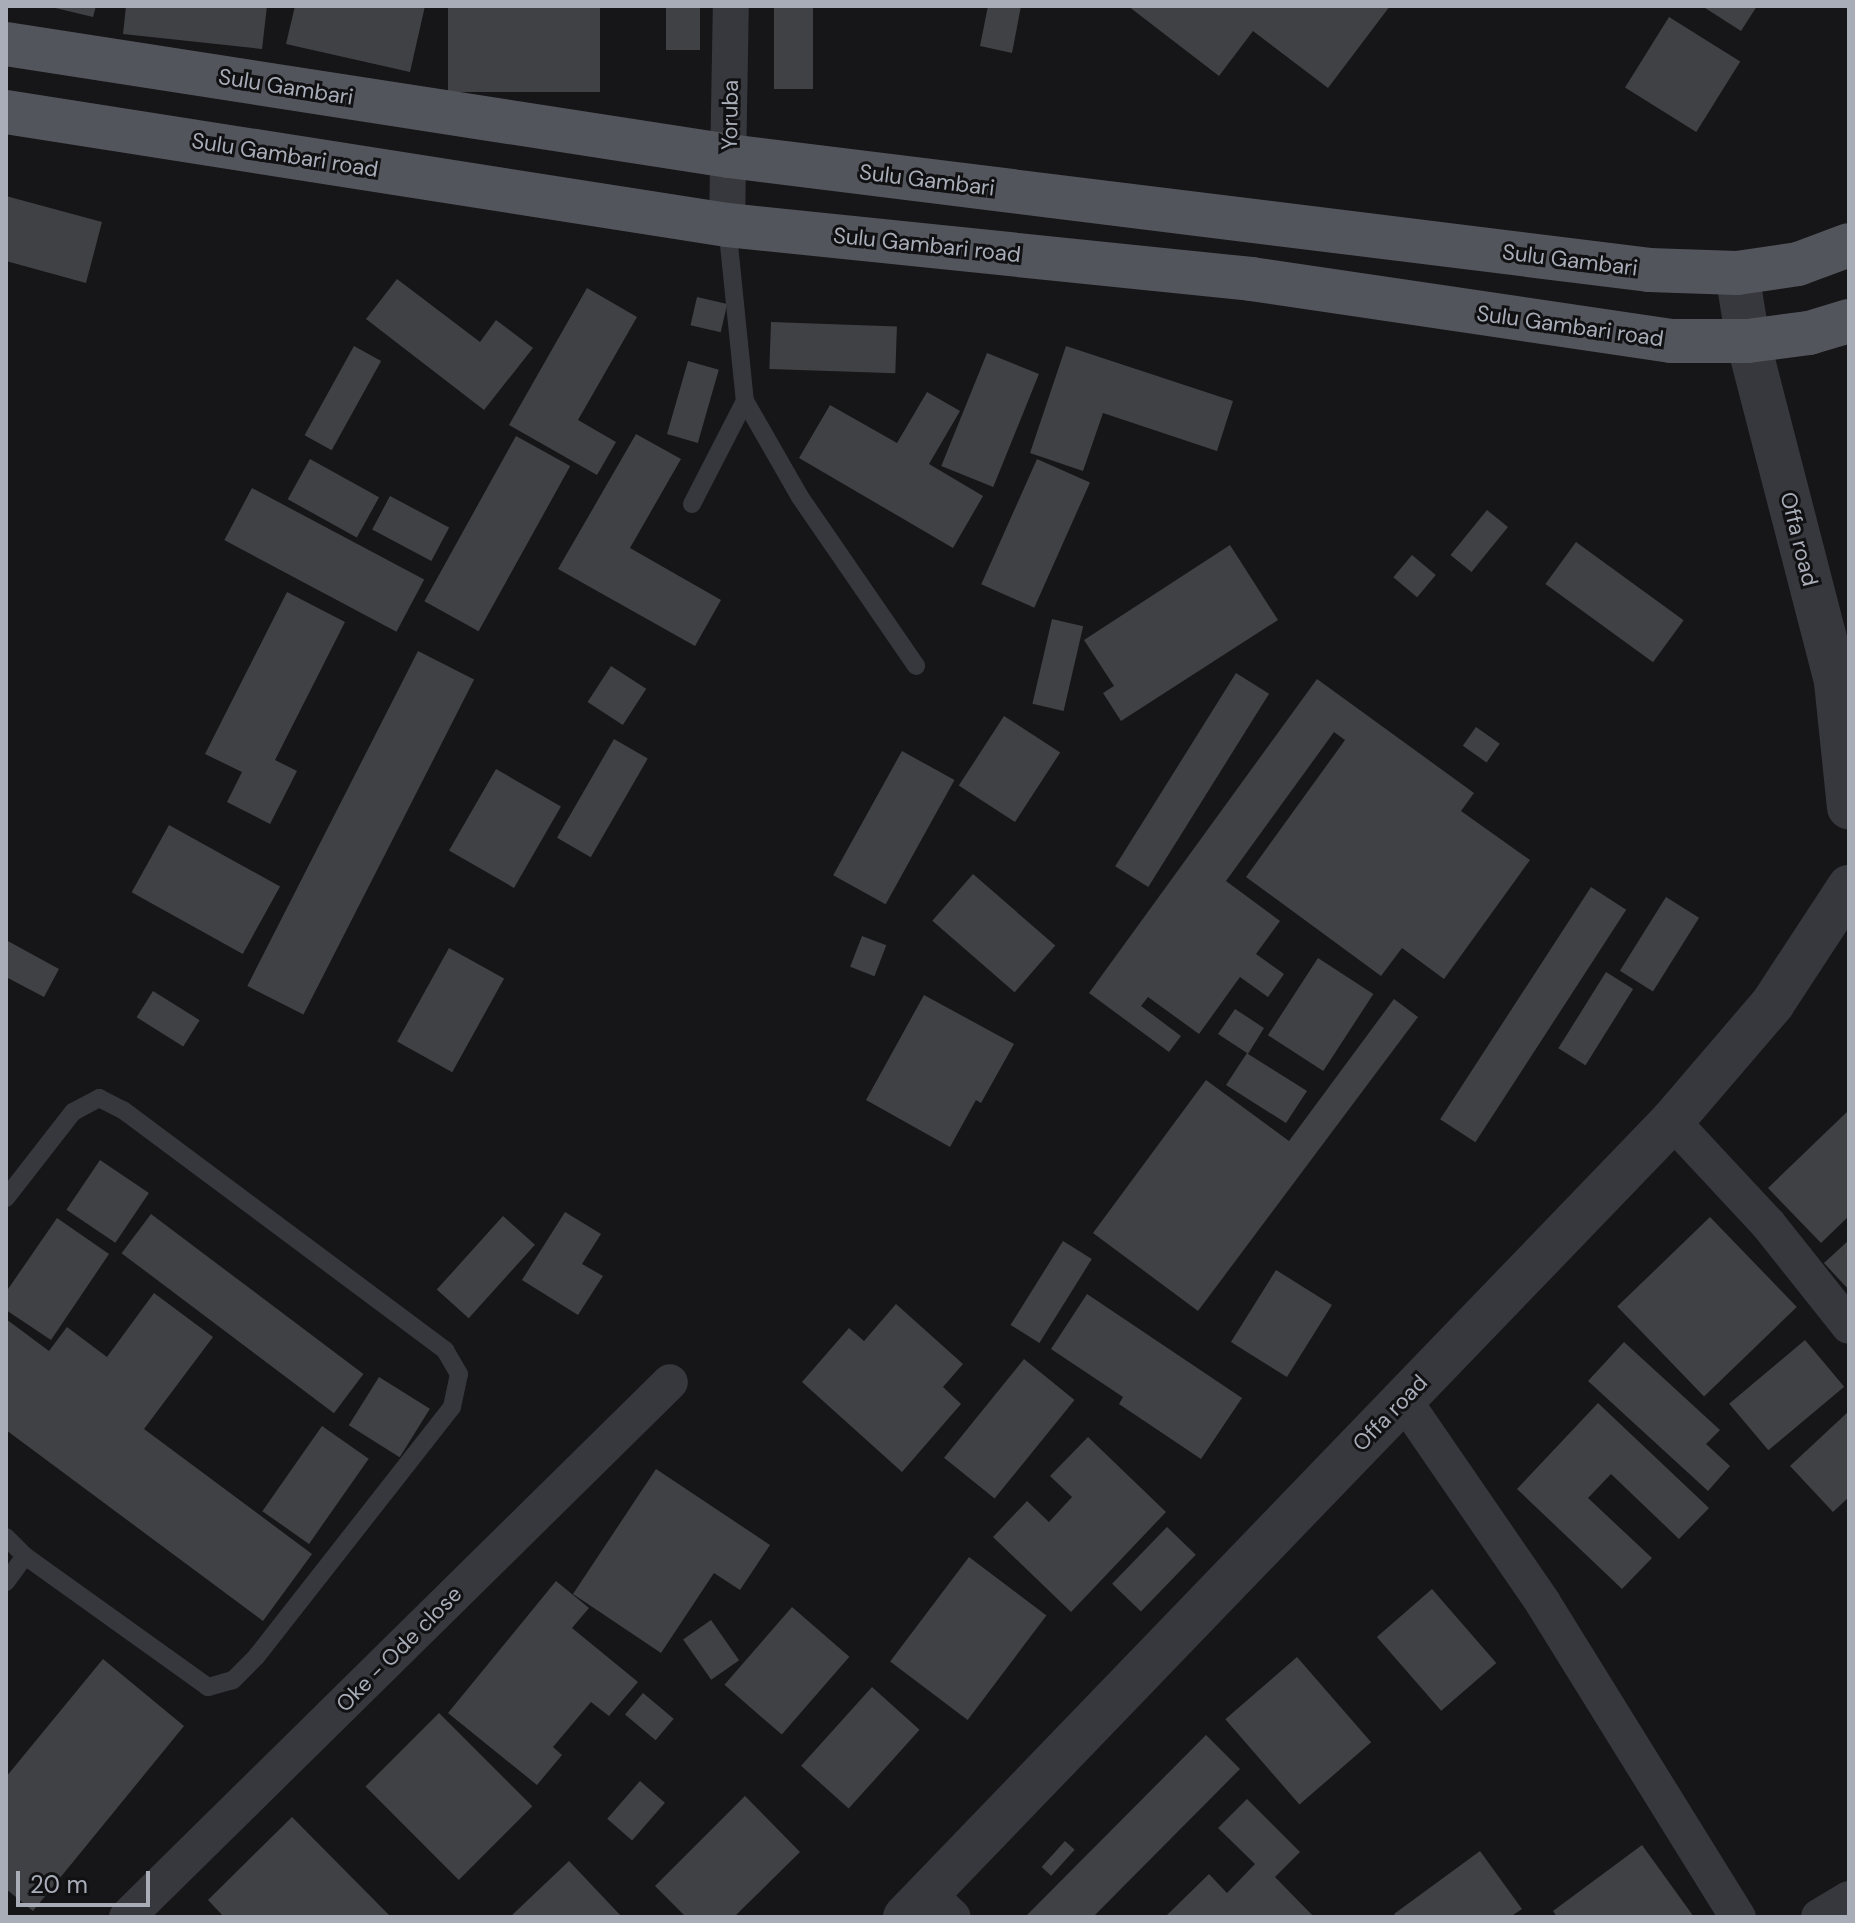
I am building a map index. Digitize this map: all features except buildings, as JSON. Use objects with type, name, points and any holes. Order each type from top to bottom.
[{"type":"main road","name":"Sulu Gambari","points":[[6,44],[729,156],[1649,270],[1737,273],[1798,264],[1849,245]]},
{"type":"main road","name":"Sulu Gambari road","points":[[6,112],[727,225],[1251,279],[1671,341],[1748,341],[1809,333],[1849,321]]},
{"type":"street","name":"Yoruba","points":[[727,225],[731,6]]},
{"type":"street","name":"Offa road","points":[[1737,273],[1748,341],[1836,682],[1849,807]]},
{"type":"street","name":"Offa road","points":[[928,1909],[1403,1399],[1672,1121],[1773,1003],[1849,887]]},
{"type":"street","points":[[1672,1121],[1768,1224],[1849,1326]]},
{"type":"street","name":"Oke - Ode close","points":[[127,1917],[670,1382]]},
{"type":"street","points":[[1403,1399],[1543,1603],[1738,1917]]},
{"type":"street","points":[[1819,1917],[1849,1899]]},
{"type":"lane","points":[[727,225],[745,401],[800,497],[916,666]]},
{"type":"lane","points":[[692,504],[745,401]]},
{"type":"lane","points":[[6,1198],[73,1112],[99,1098],[123,1110],[445,1350],[459,1374],[452,1407],[257,1656],[233,1680],[208,1687],[25,1556],[6,1537]]},
{"type":"lane","points":[[6,1582],[25,1556]]}]
